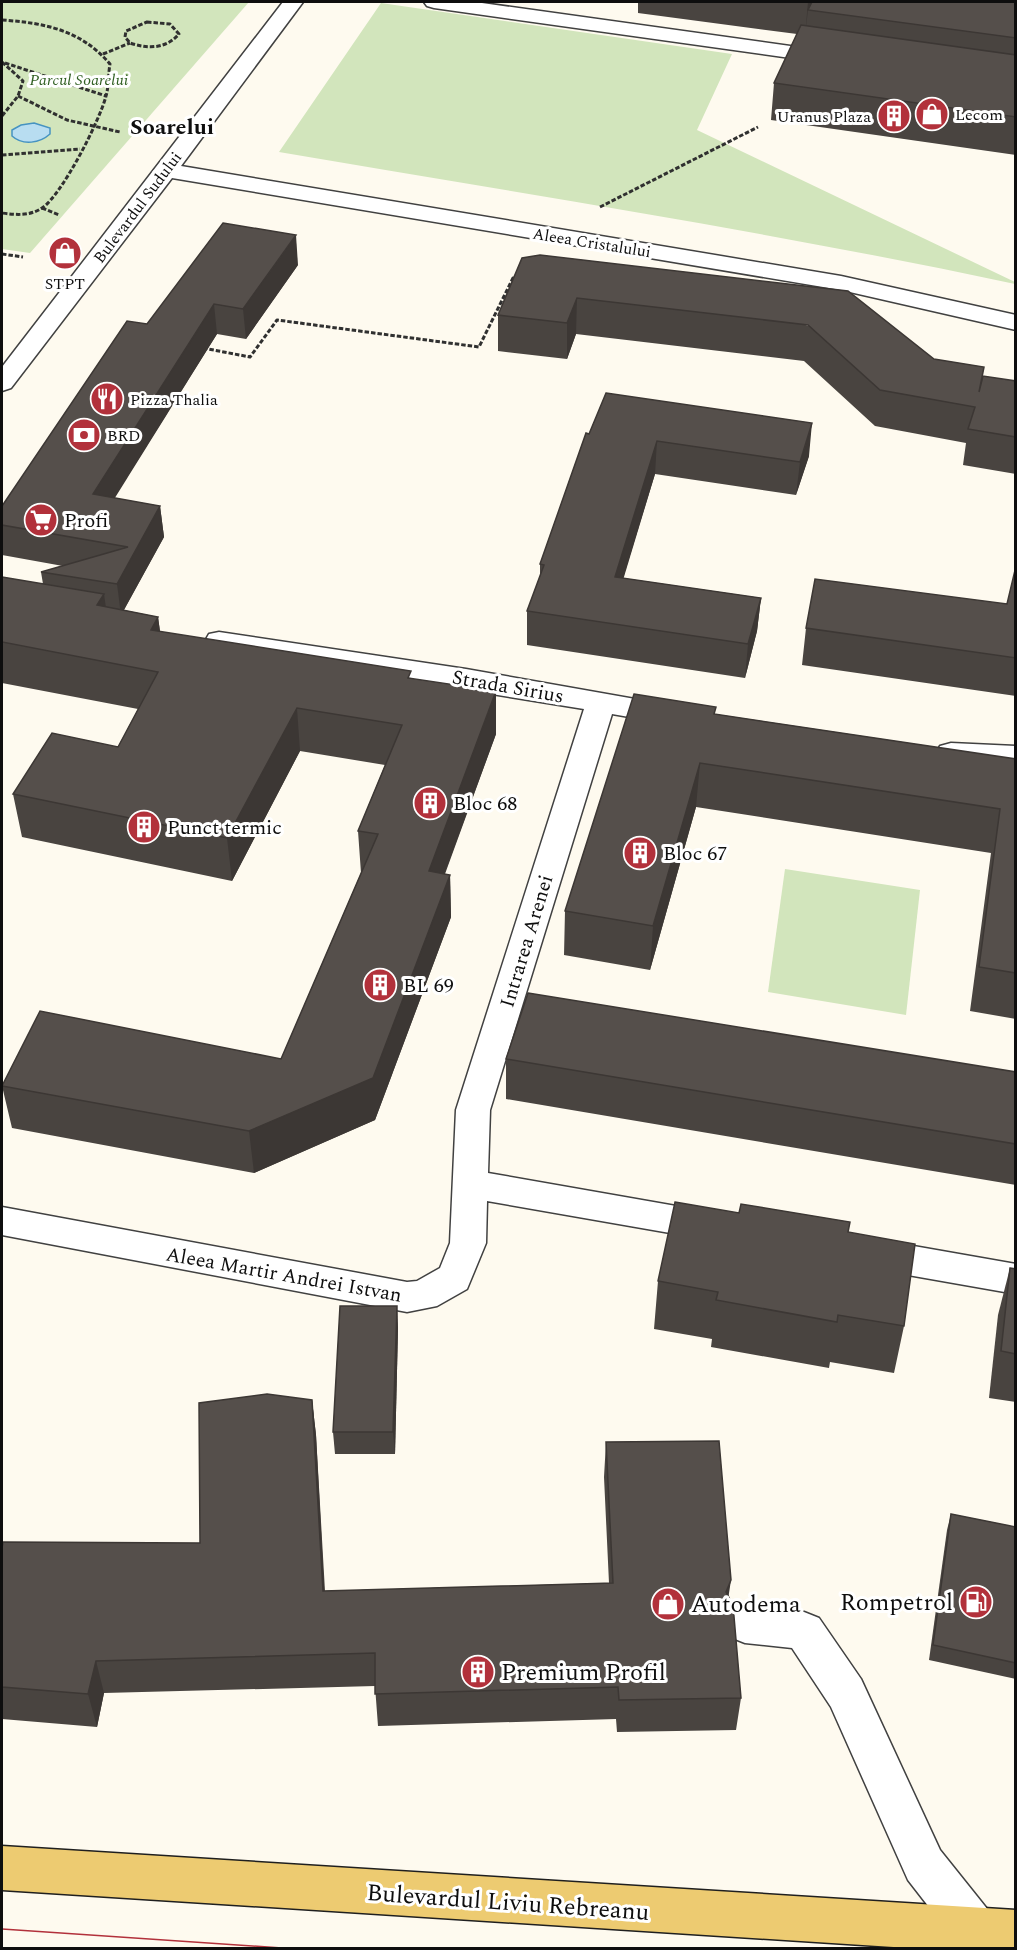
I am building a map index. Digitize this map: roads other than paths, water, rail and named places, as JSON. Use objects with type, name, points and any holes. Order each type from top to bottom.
[{"type":"main road","name":"Bulevardul Liviu Rebreanu","points":[[2,1868],[996,1932]]},
{"type":"street","name":"Bulevardul Sudului","points":[[2,383],[293,2]]},
{"type":"street","points":[[434,2],[850,60]]},
{"type":"street","name":"Aleea Cristalului","points":[[166,170],[546,235],[876,288],[1016,323]]},
{"type":"street","name":"Strada Sirius","points":[[193,638],[466,679],[704,720]]},
{"type":"street","name":"Intrarea Arenei","points":[[470,1184],[473,1110],[601,702]]},
{"type":"street","points":[[920,749],[976,756],[1016,756]]},
{"type":"street","points":[[470,1184],[748,1232]]},
{"type":"street","name":"Aleea Martir Andrei Istvan","points":[[2,1221],[407,1297],[424,1295],[454,1278],[468,1243],[470,1184]]},
{"type":"street","points":[[841,1248],[1016,1278]]},
{"type":"street","points":[[745,1624],[804,1630],[846,1693],[924,1865],[996,1932]]},
{"type":"water","points":[[34,123],[50,128],[50,134],[41,140],[31,142],[21,141],[12,136],[12,130],[21,125]]},
{"type":"tram line","points":[[2,1929],[282,1948]]},
{"type":"place","name":"Lecom","points":[[932,114]]},
{"type":"place","name":"Uranus Plaza","points":[[894,116]]},
{"type":"place","name":"STPT","points":[[65,253]]},
{"type":"place","name":"Pizza Thalia","points":[[107,399]]},
{"type":"place","name":"BRD","points":[[84,435]]},
{"type":"place","name":"Profi","points":[[41,520]]},
{"type":"place","name":"Bloc 68","points":[[430,803]]},
{"type":"place","name":"Punct termic","points":[[144,827]]},
{"type":"place","name":"Bloc 67","points":[[640,853]]},
{"type":"place","name":"BL 69","points":[[380,985]]},
{"type":"place","name":"Rompetrol","points":[[976,1602]]},
{"type":"place","name":"Autodema","points":[[668,1604]]},
{"type":"place","name":"Premium Profil","points":[[478,1672]]},
{"type":"district","name":"Soarelui","points":[[172,126]]},
{"type":"park label","name":"Parcul Soarelui","points":[[79,79]]}]
